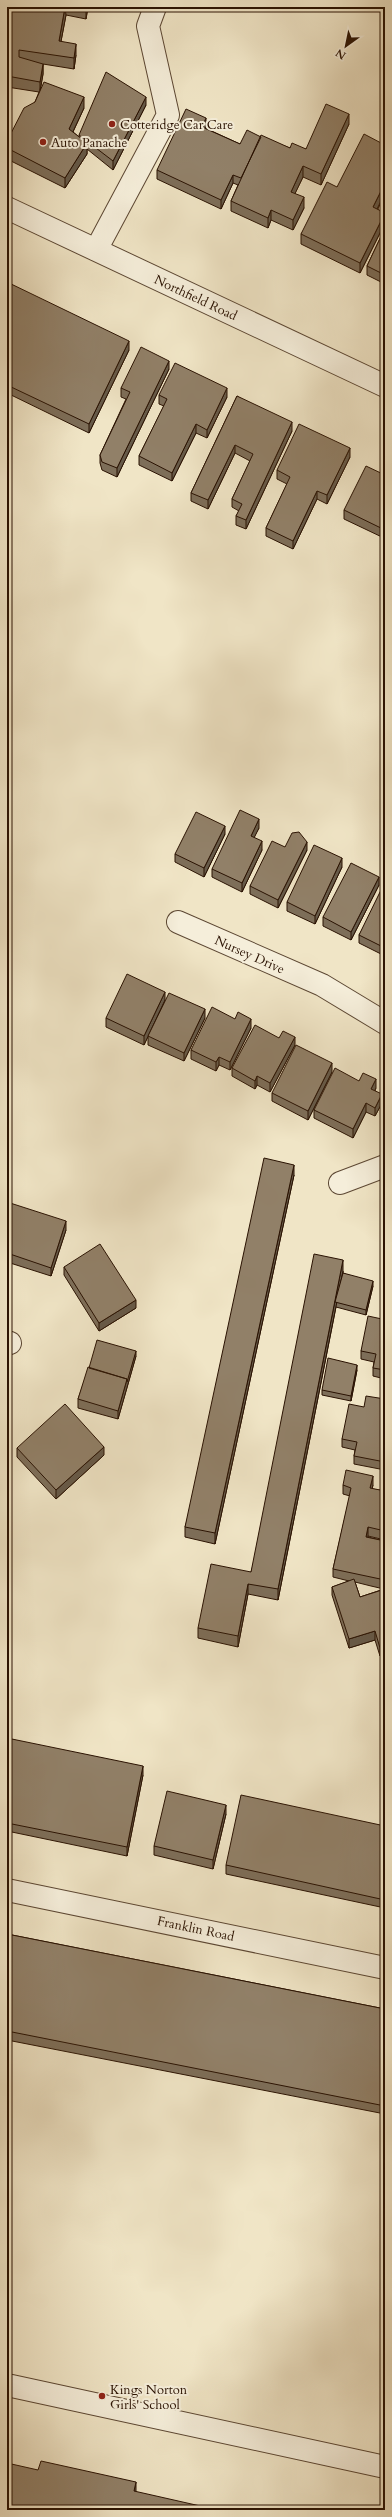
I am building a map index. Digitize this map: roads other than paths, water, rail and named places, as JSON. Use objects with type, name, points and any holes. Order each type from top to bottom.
[{"type":"street","points":[[96,250],[168,114],[148,26],[154,7]]},
{"type":"street","name":"Northfield Road","points":[[7,208],[385,386]]},
{"type":"street","name":"Nursey Drive","points":[[178,922],[322,986],[385,1023]]},
{"type":"street","points":[[340,1183],[385,1166]]},
{"type":"street","name":"Franklin Road","points":[[7,1890],[385,1968]]},
{"type":"street","points":[[7,2385],[385,2467]]},
{"type":"place","name":"Cotteridge Car Care","points":[[112,124]]},
{"type":"place","name":"Auto Panache","points":[[43,142]]},
{"type":"place","name":"Kings Norton Girls' School","points":[[102,2396]]}]
